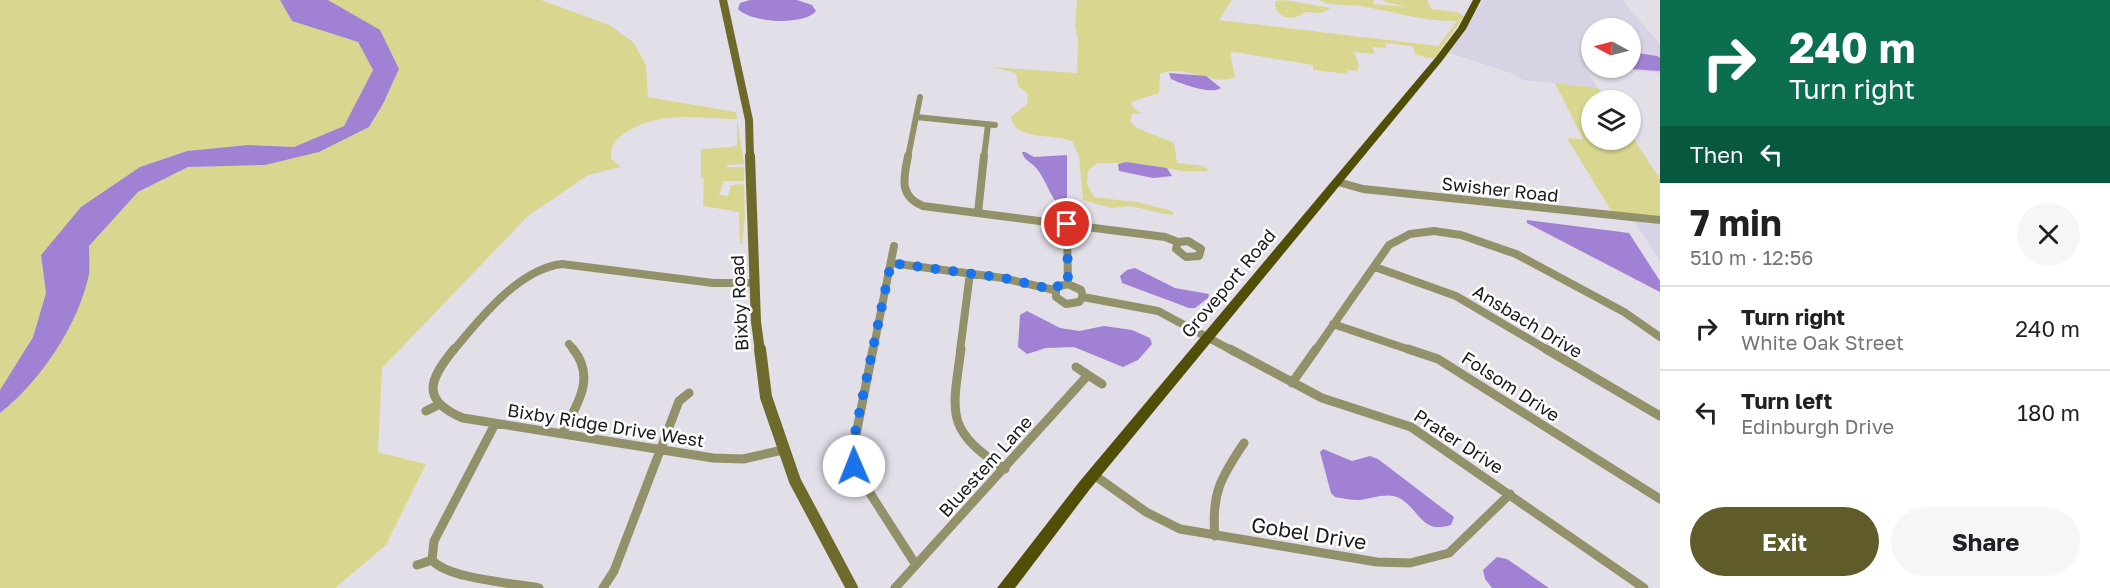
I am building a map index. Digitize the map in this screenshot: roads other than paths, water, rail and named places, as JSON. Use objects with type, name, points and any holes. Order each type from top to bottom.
[{"type":"main road","name":"Groveport Road","points":[[1005,588],[1094,475],[1439,59],[1462,28],[1477,0]]},
{"type":"street","name":"Bixby Road","points":[[723,0],[749,120],[754,283],[759,358],[766,397],[783,450],[810,511],[852,588]]},
{"type":"street","points":[[920,97],[903,182],[907,196],[922,206],[1165,237],[1178,242]]},
{"type":"street","points":[[916,117],[992,125],[978,213]]},
{"type":"street","name":"Swisher Road","points":[[1338,182],[1363,189],[1660,220]]},
{"type":"street","points":[[1067,224],[1068,284]]},
{"type":"street","points":[[1292,383],[1389,245],[1412,233],[1453,234],[1495,243],[1527,258],[1617,308],[1660,337]]},
{"type":"street","points":[[894,246],[852,455],[859,476],[916,565]]},
{"type":"street","points":[[426,411],[436,401],[434,376],[444,360],[516,284],[541,263],[712,283],[754,283]]},
{"type":"street","points":[[891,263],[970,273],[1054,290]]},
{"type":"street","name":"Ansbach Drive","points":[[1375,267],[1456,296],[1660,416]]},
{"type":"street","points":[[970,273],[954,402],[955,418],[960,433],[968,443],[1005,469]]},
{"type":"street","points":[[1068,284],[1081,290],[1083,297],[1075,304],[1066,304],[1056,297],[1054,290],[1059,285],[1068,284]]},
{"type":"street","name":"Prater Drive","points":[[1083,297],[1158,311],[1292,383],[1333,402],[1411,427],[1644,588]]},
{"type":"street","name":"Folsom Drive","points":[[1333,324],[1438,359],[1660,500]]},
{"type":"street","points":[[562,434],[588,376],[585,362],[569,344]]},
{"type":"street","points":[[1076,367],[1102,384]]},
{"type":"street","name":"Bluestem Lane","points":[[895,588],[1088,375]]},
{"type":"street","points":[[603,588],[614,571],[679,401],[690,393]]},
{"type":"street","name":"Bixby Ridge Drive West","points":[[436,401],[455,416],[659,450],[726,459],[743,459],[783,450]]},
{"type":"street","points":[[495,424],[434,542],[432,560],[438,567],[452,572],[539,588]]},
{"type":"street","points":[[1215,536],[1212,498],[1216,486],[1244,443]]},
{"type":"street","name":"Gobel Drive","points":[[1094,475],[1167,524],[1215,536],[1361,560],[1410,563],[1449,552],[1510,494]]},
{"type":"street","points":[[417,565],[432,560]]}]
